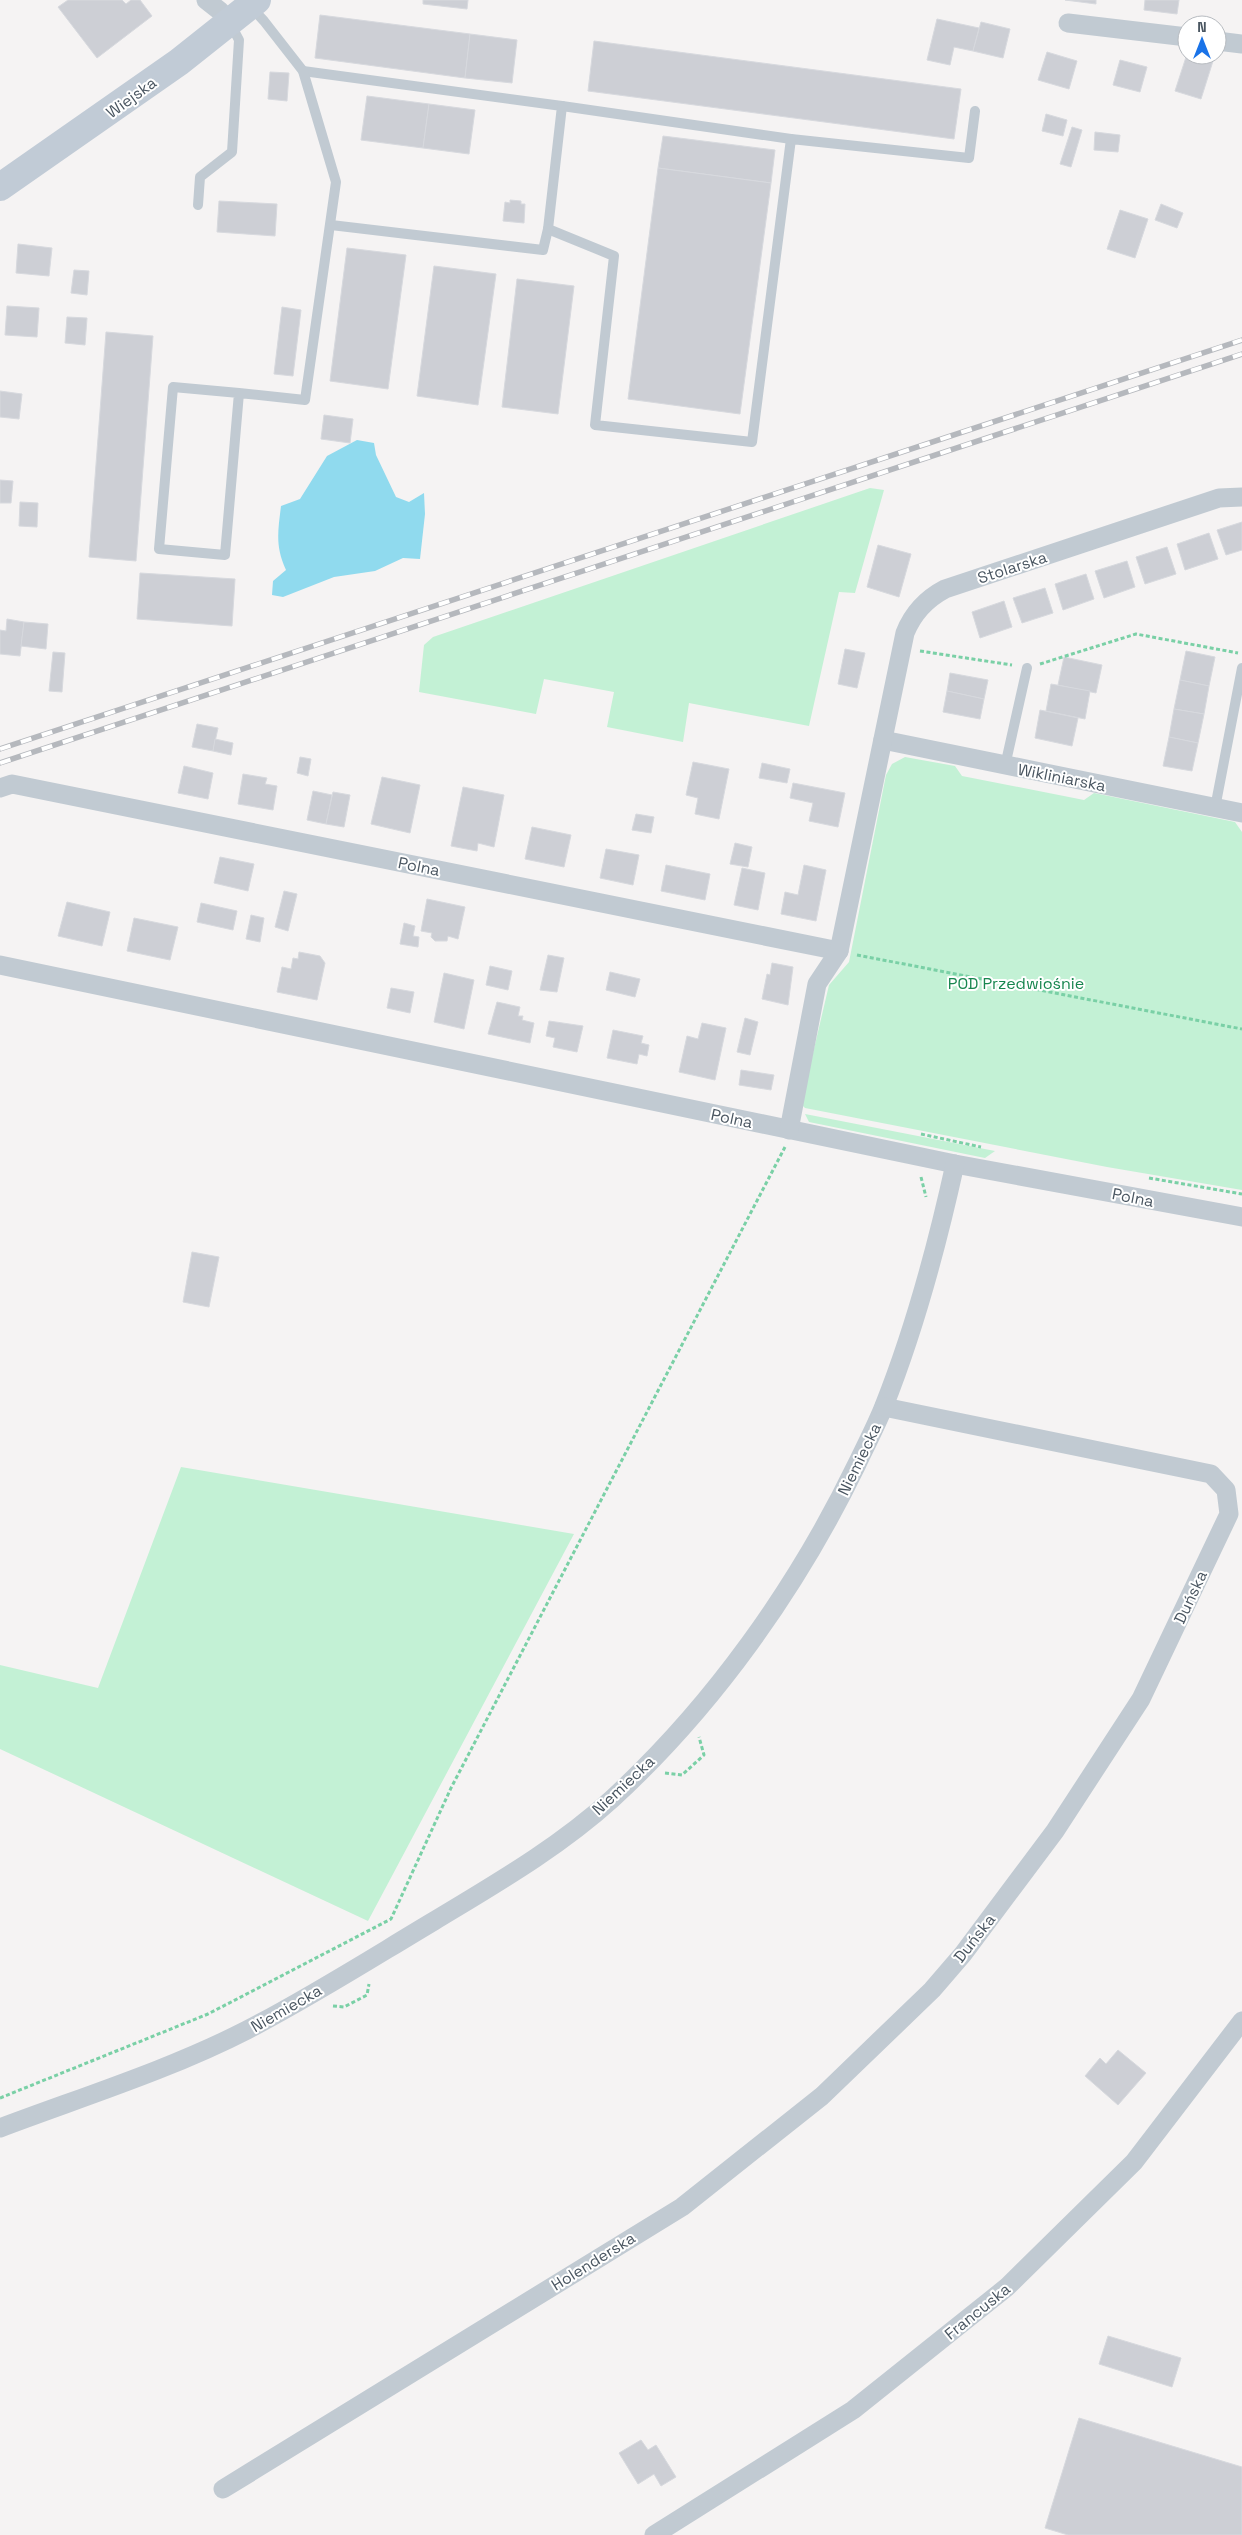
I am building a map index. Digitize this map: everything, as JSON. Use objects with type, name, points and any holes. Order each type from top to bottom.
[{"type":"street","points":[[206,0],[220,11],[246,10]]},
{"type":"street","name":"Wiejska","points":[[0,187],[113,110],[246,10]]},
{"type":"street","points":[[1068,23],[1177,37]]},
{"type":"street","points":[[1227,42],[1242,44]]},
{"type":"street","name":"Stolarska","points":[[883,740],[902,648],[910,621],[934,594],[1219,498],[1242,496]]},
{"type":"street","points":[[789,1130],[818,984],[844,952],[883,740]]},
{"type":"street","name":"Wikliniarska","points":[[883,740],[1242,813]]},
{"type":"street","name":"Polna","points":[[0,788],[12,784],[844,952]]},
{"type":"street","name":"Polna","points":[[0,965],[955,1164],[1242,1217]]},
{"type":"street","name":"Niemiecka","points":[[0,2128],[169,2064],[246,2031],[343,1975],[541,1856],[610,1800],[670,1741],[730,1668],[788,1589],[838,1503],[884,1407],[918,1309],[948,1201],[955,1164]]},
{"type":"street","name":"Duńska","points":[[884,1407],[1211,1474],[1226,1490],[1229,1514],[1141,1699],[1055,1831],[963,1954],[932,1990]]},
{"type":"street","name":"Holenderska","points":[[223,2489],[682,2207],[822,2096],[932,1990]]},
{"type":"street","name":"Francuska","points":[[654,2535],[853,2410],[1007,2287],[1134,2162],[1242,2021]]},
{"type":"lane","points":[[198,205],[200,177],[232,152],[239,40],[246,10],[264,21],[303,71],[336,182],[304,400],[239,393],[173,387],[159,549],[225,555],[239,393]]},
{"type":"lane","points":[[303,71],[791,139],[969,158],[975,111]]},
{"type":"lane","points":[[331,225],[543,250],[548,229],[562,106]]},
{"type":"lane","points":[[548,229],[614,256],[595,425],[752,442],[791,139]]},
{"type":"lane","points":[[1005,766],[1027,668]]},
{"type":"lane","points":[[1215,808],[1242,668]]},
{"type":"path","points":[[902,648],[1027,668],[1136,634],[1242,653]]},
{"type":"path","points":[[844,952],[1242,1029]]},
{"type":"path","points":[[0,2098],[208,2014],[391,1919],[451,1788],[787,1144],[789,1130]]},
{"type":"path","points":[[920,1134],[988,1148]]},
{"type":"path","points":[[920,1172],[927,1200]]},
{"type":"path","points":[[1144,1177],[1242,1194]]},
{"type":"path","points":[[659,1772],[682,1775],[704,1754],[697,1732]]},
{"type":"path","points":[[330,2005],[344,2007],[367,1995],[369,1981]]},
{"type":"green space","points":[[870,488],[884,490],[855,593],[839,592],[809,726],[689,703],[683,742],[607,727],[614,692],[544,679],[536,714],[419,692],[424,645],[433,637]]},
{"type":"green space","name":"POD Przedwiośnie","points":[[905,757],[955,766],[962,776],[1084,800],[1094,793],[1235,822],[1242,832],[1242,1190],[1107,1167],[805,1108],[801,1104],[829,985],[849,962],[886,775],[892,764]]},
{"type":"green space","points":[[805,1114],[995,1151],[985,1158],[809,1122]]},
{"type":"green space","points":[[181,1467],[574,1534],[368,1921],[0,1749],[0,1665],[98,1688]]},
{"type":"water","points":[[357,440],[374,443],[376,455],[396,497],[409,502],[424,493],[425,514],[420,559],[403,558],[375,571],[334,577],[283,597],[272,595],[273,581],[286,570],[279,546],[278,531],[281,506],[300,499],[327,456]]},
{"type":"building","points":[[68,0],[122,0],[126,4],[131,0],[140,0],[152,16],[97,58],[58,7]]},
{"type":"building","points":[[423,0],[468,0],[467,9],[423,4]]},
{"type":"building","points":[[1065,0],[1096,0],[1096,4]]},
{"type":"building","points":[[1145,0],[1179,0],[1177,14],[1144,10]]},
{"type":"building","points":[[320,15],[470,34],[465,78],[315,58]]},
{"type":"building","points":[[937,19],[979,28],[973,51],[954,47],[950,65],[927,60]]},
{"type":"building","points":[[981,22],[1010,29],[1003,58],[973,51]]},
{"type":"building","points":[[470,34],[517,40],[512,83],[465,78]]},
{"type":"building","points":[[594,41],[961,89],[954,139],[588,91]]},
{"type":"building","points":[[1047,52],[1077,61],[1069,89],[1038,80]]},
{"type":"building","points":[[1120,60],[1147,67],[1140,92],[1113,85]]},
{"type":"building","points":[[1183,65],[1212,65],[1201,99],[1175,91]]},
{"type":"building","points":[[270,72],[289,73],[287,101],[268,99]]},
{"type":"building","points":[[367,96],[429,104],[423,148],[361,140]]},
{"type":"building","points":[[429,104],[475,110],[469,154],[423,148]]},
{"type":"building","points":[[1046,114],[1067,120],[1063,136],[1042,131]]},
{"type":"building","points":[[1072,127],[1082,130],[1071,167],[1060,164]]},
{"type":"building","points":[[1095,132],[1120,135],[1118,152],[1094,150]]},
{"type":"building","points":[[663,136],[775,150],[771,183],[658,168]]},
{"type":"building","points":[[658,168],[771,183],[740,414],[628,399]]},
{"type":"building","points":[[510,200],[521,201],[521,204],[525,204],[524,223],[503,221],[505,202],[510,203]]},
{"type":"building","points":[[219,201],[277,204],[275,236],[217,232]]},
{"type":"building","points":[[1161,204],[1183,213],[1177,228],[1155,220]]},
{"type":"building","points":[[1120,210],[1148,219],[1135,258],[1107,249]]},
{"type":"building","points":[[18,244],[52,248],[49,276],[16,273]]},
{"type":"building","points":[[347,248],[406,255],[388,389],[330,381]]},
{"type":"building","points":[[434,266],[496,274],[478,405],[417,396]]},
{"type":"building","points":[[74,270],[89,271],[87,295],[71,293]]},
{"type":"building","points":[[517,279],[574,286],[558,414],[502,407]]},
{"type":"building","points":[[7,306],[39,308],[37,337],[5,335]]},
{"type":"building","points":[[282,307],[301,310],[293,376],[274,374]]},
{"type":"building","points":[[67,317],[87,318],[85,345],[65,343]]},
{"type":"building","points":[[106,332],[153,336],[136,561],[89,557]]},
{"type":"building","points":[[0,391],[22,394],[19,419],[0,417]]},
{"type":"building","points":[[324,415],[353,419],[350,443],[321,439]]},
{"type":"building","points":[[0,480],[13,481],[11,503],[0,503]]},
{"type":"building","points":[[20,502],[38,503],[37,527],[19,526]]},
{"type":"building","points":[[1242,522],[1242,550],[1226,555],[1217,530]]},
{"type":"building","points":[[1209,533],[1218,559],[1185,570],[1177,544]]},
{"type":"building","points":[[878,545],[911,554],[899,597],[867,587]]},
{"type":"building","points":[[1167,547],[1176,574],[1145,584],[1136,557]]},
{"type":"building","points":[[1127,561],[1135,587],[1104,598],[1095,571]]},
{"type":"building","points":[[140,573],[235,579],[232,626],[137,619]]},
{"type":"building","points":[[1086,574],[1094,599],[1063,610],[1055,584]]},
{"type":"building","points":[[1045,588],[1053,613],[1022,623],[1013,598]]},
{"type":"building","points":[[1004,601],[1012,627],[980,638],[972,612]]},
{"type":"building","points":[[7,619],[24,622],[20,656],[0,654],[0,630],[6,631]]},
{"type":"building","points":[[24,622],[48,624],[46,649],[21,646]]},
{"type":"building","points":[[845,649],[865,653],[857,688],[838,684]]},
{"type":"building","points":[[1186,651],[1215,657],[1209,686],[1180,680]]},
{"type":"building","points":[[53,652],[65,653],[62,692],[49,691]]},
{"type":"building","points":[[1064,657],[1102,665],[1096,693],[1058,685]]},
{"type":"building","points":[[950,673],[988,680],[984,699],[947,691]]},
{"type":"building","points":[[1180,680],[1209,686],[1204,714],[1174,709]]},
{"type":"building","points":[[1051,684],[1090,691],[1085,719],[1046,711]]},
{"type":"building","points":[[947,691],[984,699],[980,719],[943,712]]},
{"type":"building","points":[[1174,709],[1204,714],[1198,743],[1169,737]]},
{"type":"building","points":[[1040,710],[1078,718],[1072,746],[1035,738]]},
{"type":"building","points":[[197,724],[218,728],[213,751],[192,747]]},
{"type":"building","points":[[1169,737],[1198,743],[1192,771],[1163,766]]},
{"type":"building","points":[[215,739],[233,743],[231,755],[213,751]]},
{"type":"building","points":[[300,757],[311,759],[308,776],[297,773]]},
{"type":"building","points":[[693,762],[729,769],[719,819],[695,814],[698,798],[686,795]]},
{"type":"building","points":[[762,763],[790,769],[787,783],[759,778]]},
{"type":"building","points":[[184,766],[213,773],[208,799],[178,793]]},
{"type":"building","points":[[243,774],[267,778],[265,784],[277,786],[273,810],[238,804]]},
{"type":"building","points":[[382,777],[420,785],[410,833],[371,824]]},
{"type":"building","points":[[793,783],[845,793],[838,827],[809,821],[813,803],[790,798]]},
{"type":"building","points":[[463,787],[504,795],[494,847],[478,843],[477,851],[451,846]]},
{"type":"building","points":[[313,791],[332,795],[326,824],[307,820]]},
{"type":"building","points":[[333,792],[350,795],[344,827],[326,824]]},
{"type":"building","points":[[636,814],[654,817],[651,833],[632,830]]},
{"type":"building","points":[[532,827],[571,835],[564,867],[525,859]]},
{"type":"building","points":[[735,843],[752,847],[748,867],[730,864]]},
{"type":"building","points":[[606,849],[639,855],[633,885],[600,878]]},
{"type":"building","points":[[220,857],[254,864],[248,891],[214,883]]},
{"type":"building","points":[[666,865],[710,874],[705,900],[661,891]]},
{"type":"building","points":[[804,865],[826,870],[816,921],[781,914],[785,892],[798,895]]},
{"type":"building","points":[[742,868],[765,873],[758,910],[734,905]]},
{"type":"building","points":[[284,891],[297,894],[288,931],[275,927]]},
{"type":"building","points":[[427,899],[465,907],[458,939],[448,936],[447,941],[435,941],[431,937],[432,933],[421,931]]},
{"type":"building","points":[[67,902],[110,912],[102,946],[58,936]]},
{"type":"building","points":[[201,903],[237,911],[233,930],[197,922]]},
{"type":"building","points":[[251,915],[264,918],[260,942],[246,939]]},
{"type":"building","points":[[134,918],[178,927],[170,960],[127,951]]},
{"type":"building","points":[[404,923],[415,926],[413,936],[419,937],[418,947],[400,944]]},
{"type":"building","points":[[299,952],[320,956],[325,963],[317,1000],[277,992],[282,967],[291,969],[293,958],[298,959]]},
{"type":"building","points":[[548,955],[564,958],[557,992],[540,990]]},
{"type":"building","points":[[772,963],[793,967],[788,1005],[762,999],[767,974],[770,975]]},
{"type":"building","points":[[490,966],[512,971],[508,990],[486,985]]},
{"type":"building","points":[[610,972],[640,979],[635,997],[606,990]]},
{"type":"building","points":[[444,973],[474,980],[464,1029],[434,1022]]},
{"type":"building","points":[[391,988],[414,992],[410,1013],[387,1008]]},
{"type":"building","points":[[497,1002],[520,1007],[518,1016],[523,1016],[522,1020],[534,1023],[530,1043],[488,1034]]},
{"type":"building","points":[[745,1018],[758,1022],[750,1055],[737,1052]]},
{"type":"building","points":[[549,1021],[583,1026],[577,1052],[553,1047],[555,1038],[546,1036]]},
{"type":"building","points":[[702,1023],[726,1028],[715,1080],[679,1072],[687,1036],[698,1039]]},
{"type":"building","points":[[613,1030],[643,1036],[641,1043],[649,1045],[647,1056],[639,1054],[637,1064],[607,1058]]},
{"type":"building","points":[[741,1070],[774,1075],[771,1090],[739,1085]]},
{"type":"building","points":[[192,1252],[219,1257],[209,1307],[183,1302]]},
{"type":"building","points":[[1118,2050],[1146,2073],[1118,2105],[1085,2076],[1100,2058],[1106,2064]]},
{"type":"building","points":[[1108,2336],[1181,2358],[1172,2387],[1099,2364]]},
{"type":"building","points":[[1079,2418],[1242,2467],[1242,2535],[1068,2535],[1045,2528]]},
{"type":"building","points":[[641,2440],[648,2450],[656,2445],[676,2477],[661,2486],[654,2474],[638,2484],[619,2453]]},
{"type":"railway","points":[[0,749],[1242,340]]},
{"type":"railway","points":[[0,763],[1242,354]]}]
